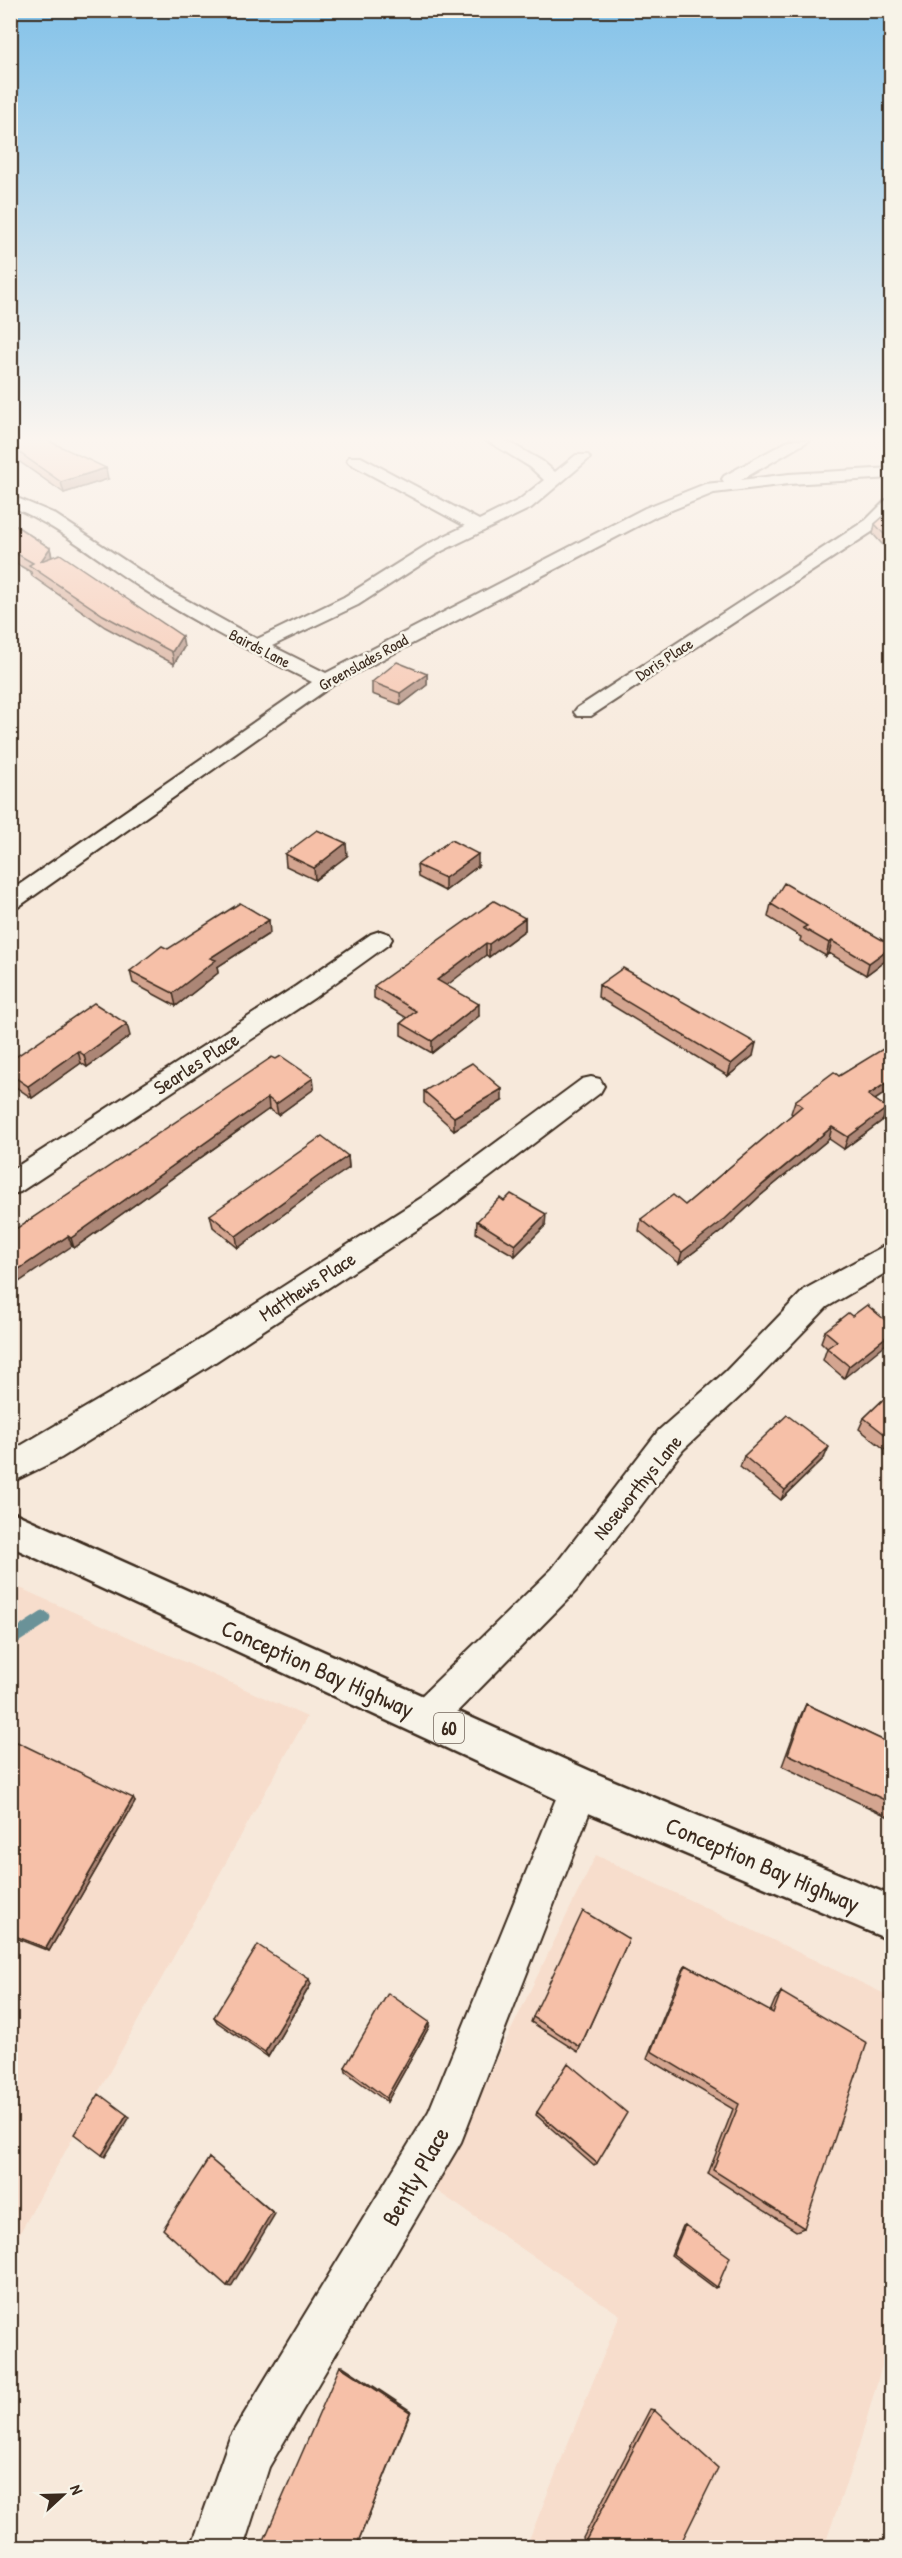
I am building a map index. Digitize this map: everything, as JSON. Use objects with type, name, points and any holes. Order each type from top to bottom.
[{"type":"main road","name":"Conception Bay Highway","points":[[10,1528],[580,1788],[891,1919]]},
{"type":"street","name":"Bairds Lane","points":[[111,559],[145,583],[257,647],[326,681]]},
{"type":"street","points":[[257,647],[285,631],[351,601],[417,559]]},
{"type":"street","name":"Greenslades Road","points":[[10,902],[326,681],[559,559]]},
{"type":"street","name":"Doris Place","points":[[584,711],[818,559]]},
{"type":"street","name":"Searles Place","points":[[10,1185],[305,992],[380,939]]},
{"type":"street","name":"Matthews Place","points":[[10,1469],[49,1448],[198,1357],[421,1212],[591,1086]]},
{"type":"street","name":"Noseworthys Lane","points":[[426,1717],[564,1580],[671,1440],[736,1382],[816,1298],[891,1255]]},
{"type":"street","name":"Bently Place","points":[[217,2547],[248,2455],[445,2126],[580,1788]]},
{"type":"shaded area","points":[[11,1584],[307,1717],[11,2249]]},
{"type":"shaded area","points":[[596,1855],[891,1997],[891,2334],[858,2449],[824,2547],[526,2547],[620,2315],[434,2189]]},
{"type":"building","points":[[27,559],[68,559],[182,636],[172,652],[103,615],[29,565],[33,563]]},
{"type":"building","points":[[397,662],[427,674],[400,693],[372,682]]},
{"type":"building","points":[[317,830],[346,843],[314,868],[285,854]]},
{"type":"building","points":[[451,840],[478,854],[445,878],[417,865]]},
{"type":"building","points":[[784,883],[891,947],[869,963],[832,941],[829,943],[803,928],[807,926],[771,904]]},
{"type":"building","points":[[494,901],[525,918],[489,944],[486,943],[437,980],[479,1004],[432,1041],[401,1023],[416,1011],[374,986]]},
{"type":"building","points":[[240,903],[269,920],[210,958],[216,960],[173,993],[130,971],[162,946],[168,949]]},
{"type":"building","points":[[623,968],[756,1043],[731,1064],[599,985]]},
{"type":"building","points":[[94,1003],[127,1024],[84,1055],[78,1051],[28,1086],[10,1074],[10,1061]]},
{"type":"building","points":[[891,1044],[891,1080],[868,1095],[887,1108],[848,1137],[832,1127],[725,1219],[682,1252],[641,1219],[673,1195],[685,1205],[802,1106],[795,1101],[834,1072],[839,1076]]},
{"type":"building","points":[[281,1056],[313,1078],[276,1104],[268,1098],[71,1238],[68,1236],[10,1275],[10,1233],[272,1057],[276,1059]]},
{"type":"building","points":[[472,1063],[502,1089],[454,1117],[424,1091]]},
{"type":"building","points":[[322,1136],[348,1156],[236,1236],[210,1215]]},
{"type":"building","points":[[511,1194],[546,1214],[515,1245],[477,1221],[500,1198],[504,1201]]},
{"type":"building","points":[[867,1305],[891,1325],[891,1333],[849,1366],[827,1348],[837,1341],[825,1331],[848,1313],[852,1316]]},
{"type":"building","points":[[891,1392],[891,1439],[864,1418]]},
{"type":"building","points":[[787,1415],[829,1447],[785,1490],[744,1456]]},
{"type":"building","points":[[806,1704],[891,1744],[891,1803],[788,1754]]},
{"type":"building","points":[[15,1741],[133,1798],[46,1948],[10,1934],[10,1748]]},
{"type":"building","points":[[583,1911],[629,1939],[580,2047],[533,2017]]},
{"type":"building","points":[[258,1945],[309,1979],[265,2052],[214,2017]]},
{"type":"building","points":[[686,1965],[773,2013],[781,1992],[867,2043],[804,2228],[713,2170],[739,2104],[651,2051]]},
{"type":"building","points":[[388,1993],[429,2022],[386,2098],[345,2067]]},
{"type":"building","points":[[568,2063],[627,2113],[597,2163],[537,2112]]},
{"type":"building","points":[[99,2094],[127,2115],[102,2155],[74,2134]]},
{"type":"building","points":[[209,2158],[272,2212],[227,2286],[163,2229]]},
{"type":"building","points":[[685,2225],[730,2257],[717,2287],[673,2254]]},
{"type":"building","points":[[340,2366],[410,2412],[356,2547],[261,2547]]},
{"type":"building","points":[[654,2410],[718,2468],[679,2547],[591,2547],[585,2542]]},
{"type":"waterway","points":[[10,1640],[44,1618]]}]
